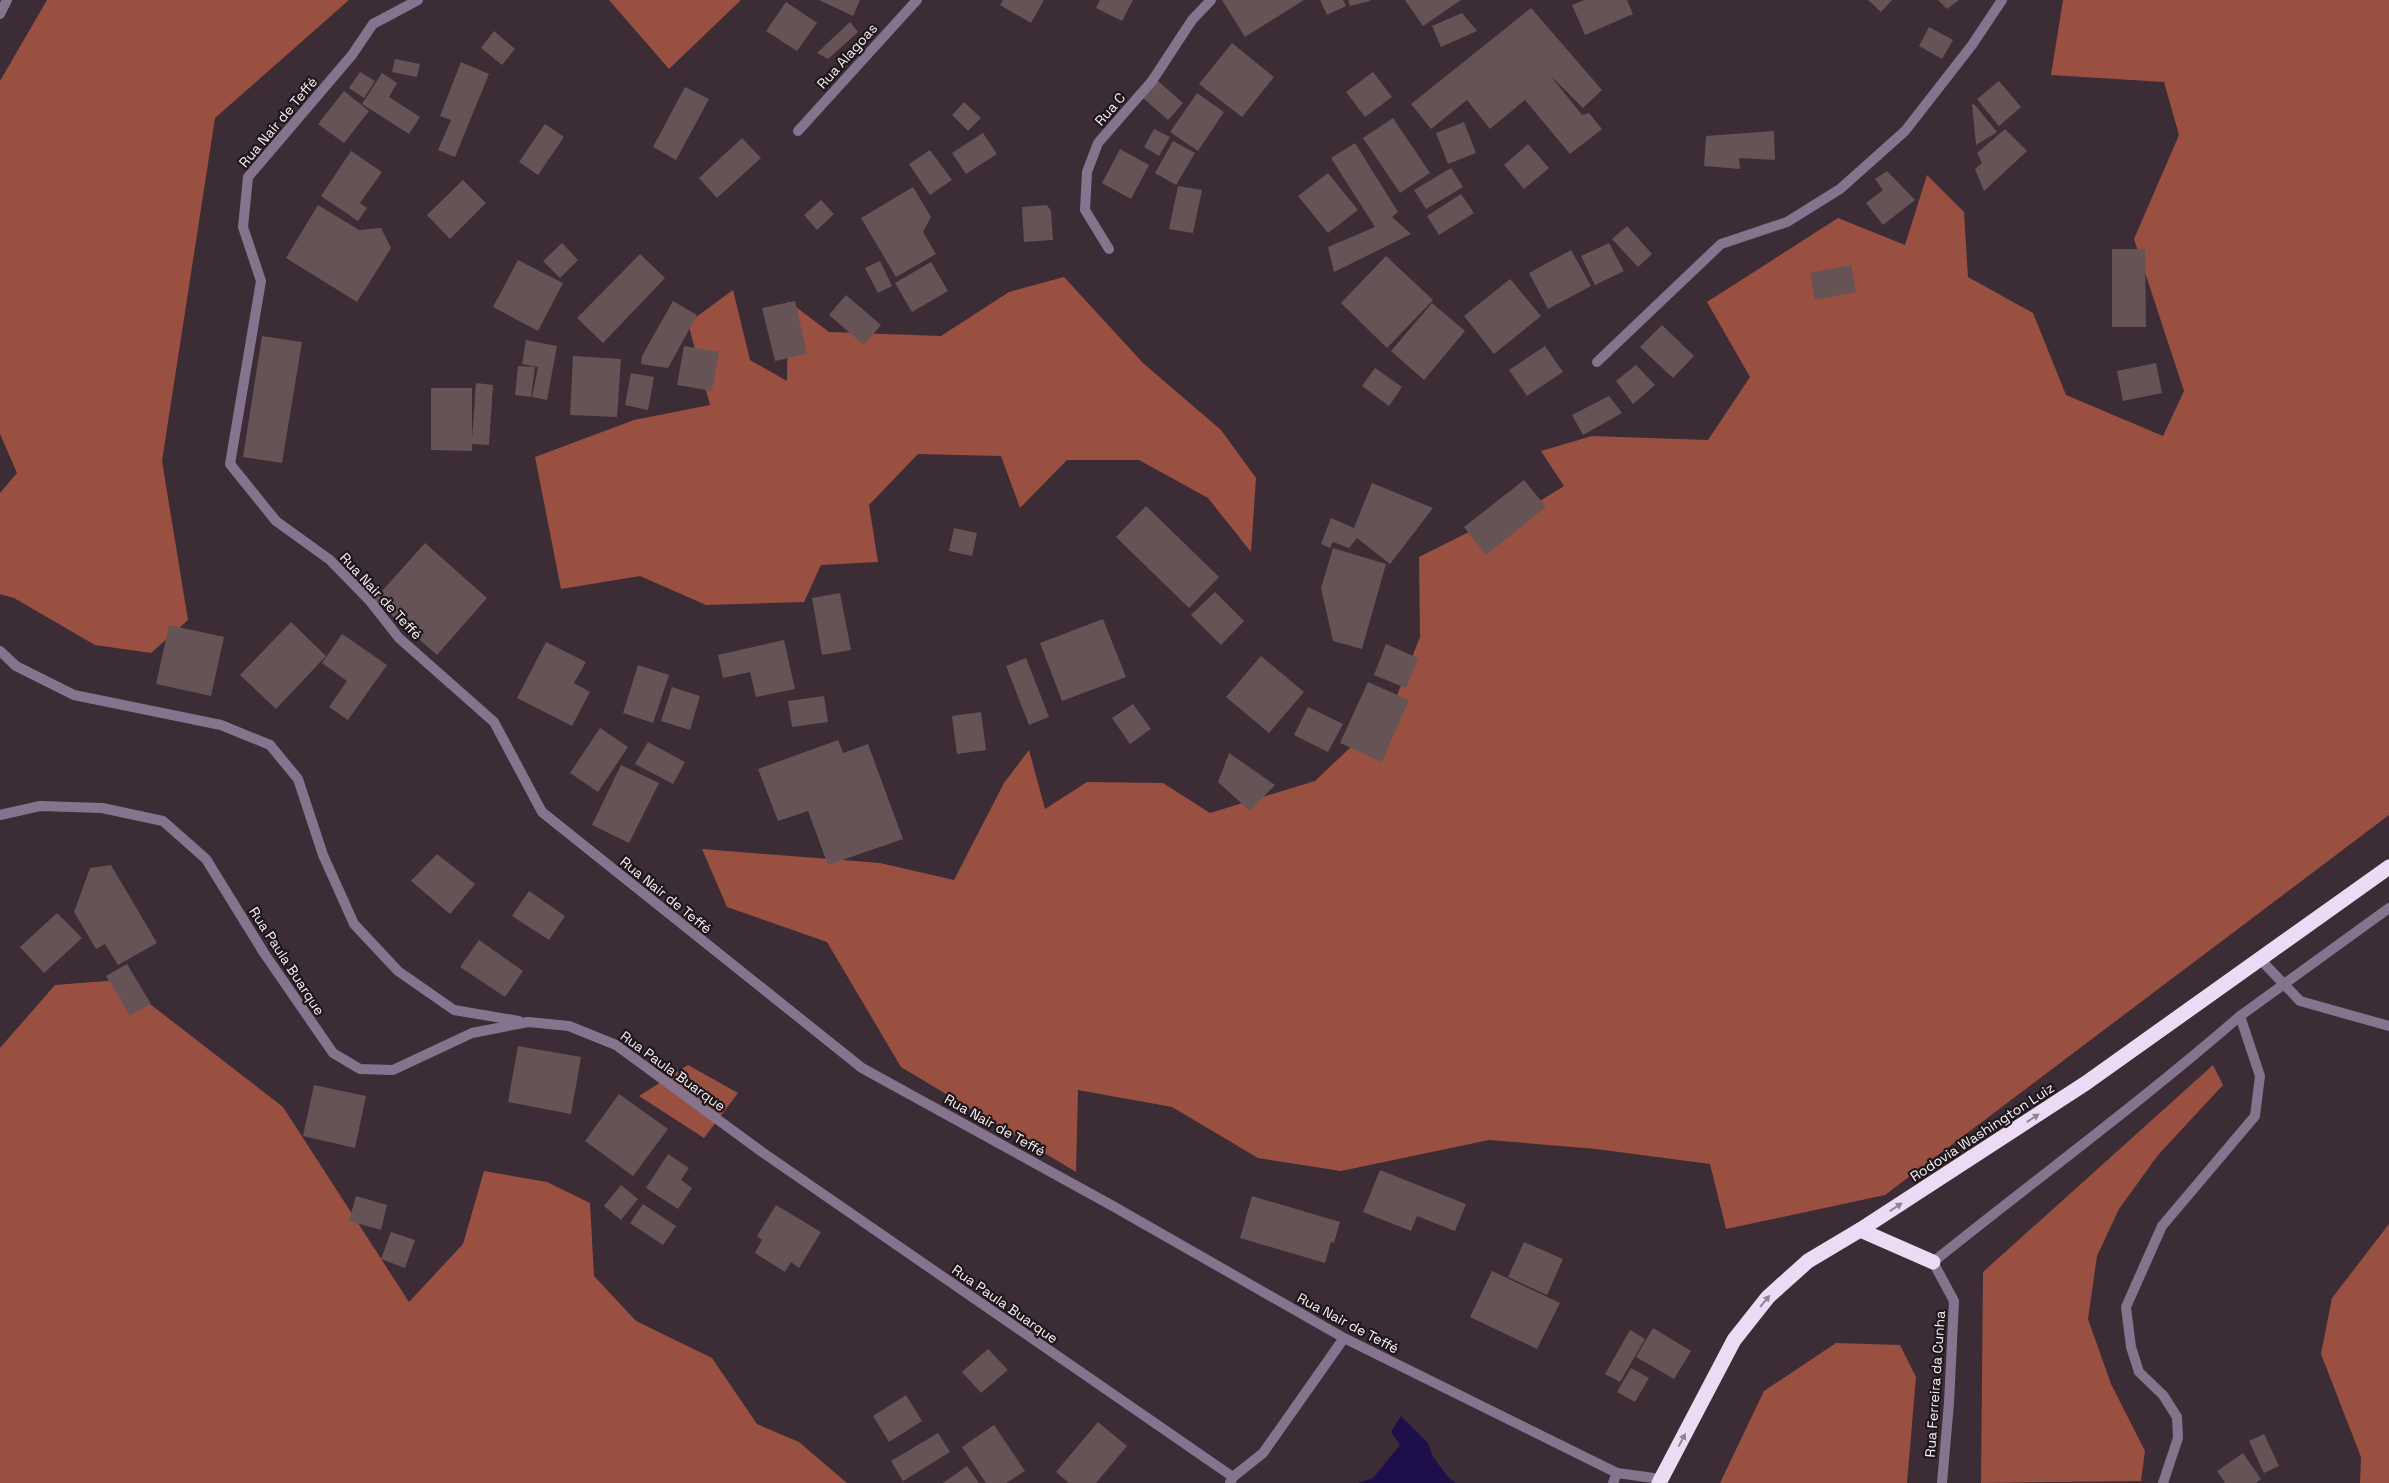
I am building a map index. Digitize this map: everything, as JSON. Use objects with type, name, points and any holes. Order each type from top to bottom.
[{"type":"highway","name":"Rodovia Washington Luiz","points":[[1660,1481],[1734,1340],[1768,1297],[1808,1261],[1860,1230],[2086,1084],[2262,960],[2389,867]]},
{"type":"highway","points":[[1860,1230],[1933,1262]]},
{"type":"street","points":[[0,14],[7,0]]},
{"type":"street","name":"Rua Nair de Teffé","points":[[418,0],[373,24],[352,55],[248,177],[243,227],[261,281],[230,464],[276,521],[330,560],[369,600],[399,638],[494,722],[542,812],[862,1068],[1111,1205],[1344,1338],[1615,1478],[1660,1481]]},
{"type":"street","name":"Rua Alagoas","points":[[798,131],[917,0]]},
{"type":"street","name":"Rua C","points":[[1109,250],[1085,210],[1087,172],[1098,143],[1152,81],[1192,20],[1210,0]]},
{"type":"street","points":[[1598,362],[1721,244],[1787,222],[1840,189],[1905,131],[1972,45],[2002,0]]},
{"type":"street","points":[[0,651],[16,666],[74,695],[221,725],[270,745],[298,779],[323,855],[354,924],[398,972],[454,1010],[528,1022]]},
{"type":"street","name":"Rua Paula Buarque","points":[[0,816],[40,806],[102,808],[163,821],[206,859],[264,953],[332,1054],[360,1069],[393,1070],[472,1032],[528,1022],[569,1026],[616,1045],[762,1152],[1231,1480]]},
{"type":"street","points":[[1933,1262],[2091,1140],[2240,1016],[2389,908]]},
{"type":"street","points":[[2262,960],[2300,1001],[2389,1026]]},
{"type":"street","points":[[2163,1483],[2178,1438],[2177,1417],[2163,1394],[2139,1372],[2131,1347],[2126,1307],[2162,1226],[2255,1116],[2260,1076],[2240,1016]]},
{"type":"street","name":"Rua Ferreira da Cunha","points":[[1933,1262],[1954,1301],[1949,1403],[1942,1483]]},
{"type":"street","points":[[1231,1480],[1263,1453],[1344,1338]]},
{"type":"shaded area","points":[[47,0],[349,0],[215,118],[162,461],[188,620],[151,653],[95,645],[14,598],[0,594],[0,493],[17,473],[0,434],[0,81]]},
{"type":"shaded area","points":[[609,0],[741,0],[669,69]]},
{"type":"shaded area","points":[[2063,0],[2389,0],[2389,815],[1885,1195],[1726,1229],[1710,1164],[1596,1149],[1489,1140],[1341,1171],[1258,1158],[1172,1107],[1078,1090],[1076,1172],[901,1067],[827,942],[727,907],[702,849],[880,863],[954,880],[1004,783],[1029,750],[1045,809],[1087,782],[1163,783],[1210,813],[1315,781],[1392,708],[1420,637],[1419,557],[1493,520],[1535,504],[1564,486],[1541,451],[1592,436],[1708,440],[1750,377],[1707,302],[1838,218],[1905,245],[1927,175],[1964,212],[1968,277],[2033,313],[2066,395],[2163,436],[2184,391],[2134,239],[2179,135],[2164,82],[2051,75]]},
{"type":"shaded area","points":[[1064,277],[1143,363],[1221,430],[1256,478],[1251,552],[1208,498],[1139,460],[1067,460],[1020,508],[1001,456],[918,454],[869,505],[878,562],[821,565],[804,602],[706,605],[640,576],[561,589],[535,457],[634,420],[710,405],[688,323],[733,290],[750,360],[787,381],[788,301],[829,332],[941,336],[1009,292]]},
{"type":"shaded area","points":[[119,980],[283,1107],[409,1302],[463,1244],[484,1171],[547,1182],[590,1203],[594,1276],[636,1321],[712,1358],[757,1424],[799,1442],[847,1483],[0,1483],[0,1048],[55,985]]},
{"type":"shaded area","points":[[688,1065],[738,1093],[704,1138],[639,1096]]},
{"type":"shaded area","points":[[2213,1065],[2223,1085],[2158,1155],[2119,1209],[2097,1256],[2088,1319],[2111,1384],[2145,1451],[2141,1481],[1981,1483],[1983,1272]]},
{"type":"shaded area","points":[[2389,1224],[2389,1483],[2360,1483],[2361,1457],[2321,1354],[2332,1298]]},
{"type":"shaded area","points":[[1836,1343],[1900,1345],[1916,1377],[1907,1483],[1720,1483],[1764,1391]]},
{"type":"shaded area","points":[[1401,1416],[1428,1443],[1432,1455],[1447,1476],[1456,1483],[1358,1483],[1373,1478],[1400,1445],[1391,1432]]},
{"type":"building","points":[[819,0],[860,0],[853,16]]},
{"type":"building","points":[[1003,0],[1044,0],[1031,23],[1000,5]]},
{"type":"building","points":[[1100,0],[1133,0],[1122,21],[1096,8]]},
{"type":"building","points":[[1222,0],[1304,0],[1245,37]]},
{"type":"building","points":[[1320,0],[1343,0],[1346,6],[1327,15]]},
{"type":"building","points":[[1348,0],[1370,0],[1370,1],[1350,6]]},
{"type":"building","points":[[1405,0],[1461,0],[1423,26]]},
{"type":"building","points":[[1584,0],[1627,0],[1633,14],[1585,35],[1572,5]]},
{"type":"building","points":[[1868,0],[1892,0],[1881,12]]},
{"type":"building","points":[[1938,0],[1959,0],[1947,9]]},
{"type":"building","points":[[786,2],[817,23],[797,51],[766,31]]},
{"type":"building","points":[[1531,8],[1602,90],[1583,108],[1550,75],[1582,115],[1589,113],[1602,129],[1570,154],[1525,100],[1490,129],[1467,100],[1431,129],[1411,104]]},
{"type":"building","points":[[1462,13],[1477,31],[1441,47],[1432,26]]},
{"type":"building","points":[[850,22],[858,32],[828,59],[817,53]]},
{"type":"building","points":[[1929,27],[1953,40],[1942,59],[1919,46]]},
{"type":"building","points":[[494,31],[515,49],[502,65],[481,48]]},
{"type":"building","points":[[1232,43],[1274,77],[1242,117],[1199,84]]},
{"type":"building","points":[[395,59],[420,64],[417,77],[392,72]]},
{"type":"building","points":[[461,62],[489,74],[455,157],[438,150],[451,120],[440,116]]},
{"type":"building","points":[[360,72],[375,81],[364,98],[349,88]]},
{"type":"building","points":[[1373,72],[1392,97],[1365,117],[1346,92]]},
{"type":"building","points":[[382,73],[397,83],[389,97],[420,117],[409,134],[362,104]]},
{"type":"building","points":[[1158,81],[1183,103],[1168,120],[1143,98]]},
{"type":"building","points":[[1999,81],[2021,107],[1999,126],[1977,99]]},
{"type":"building","points":[[685,87],[709,99],[676,160],[653,147]]},
{"type":"building","points":[[344,91],[369,111],[344,143],[318,124]]},
{"type":"building","points":[[1197,93],[1224,112],[1198,151],[1170,132]]},
{"type":"building","points":[[964,102],[981,118],[968,131],[952,115]]},
{"type":"building","points":[[1972,104],[1975,105],[1997,132],[1976,145]]},
{"type":"building","points":[[1393,118],[1430,173],[1400,193],[1363,138]]},
{"type":"building","points":[[1464,122],[1476,153],[1448,164],[1436,133]]},
{"type":"building","points":[[545,124],[564,137],[538,175],[519,162]]},
{"type":"building","points":[[1154,129],[1170,137],[1159,156],[1144,147]]},
{"type":"building","points":[[2005,129],[2027,151],[1984,191],[1975,169],[1982,163],[1977,153]]},
{"type":"building","points":[[1774,131],[1775,160],[1739,158],[1740,169],[1704,166],[1706,136]]},
{"type":"building","points":[[983,133],[997,154],[966,174],[952,153]]},
{"type":"building","points":[[742,138],[761,158],[717,198],[699,178]]},
{"type":"building","points":[[1173,141],[1195,153],[1176,185],[1155,173]]},
{"type":"building","points":[[1355,143],[1398,212],[1392,217],[1411,234],[1334,272],[1328,247],[1375,227],[1331,158]]},
{"type":"building","points":[[1528,144],[1549,168],[1524,189],[1504,165]]},
{"type":"building","points":[[1120,149],[1149,165],[1131,199],[1102,183]]},
{"type":"building","points":[[930,150],[952,180],[930,195],[909,164]]},
{"type":"building","points":[[351,151],[382,172],[360,203],[367,208],[358,221],[321,196]]},
{"type":"building","points":[[1451,168],[1463,187],[1426,209],[1414,190]]},
{"type":"building","points":[[1887,171],[1915,200],[1883,225],[1866,203],[1883,190],[1875,179]]},
{"type":"building","points":[[1328,173],[1358,210],[1328,233],[1298,196]]},
{"type":"building","points":[[463,180],[486,203],[450,239],[427,215]]},
{"type":"building","points":[[1178,186],[1202,190],[1193,233],[1169,229]]},
{"type":"building","points":[[913,187],[931,217],[923,232],[936,254],[896,277],[861,218]]},
{"type":"building","points":[[1461,194],[1474,213],[1439,235],[1427,216]]},
{"type":"building","points":[[821,200],[834,214],[817,230],[804,215]]},
{"type":"building","points":[[318,205],[359,230],[381,228],[391,248],[357,302],[286,258]]},
{"type":"building","points":[[1047,205],[1051,211],[1053,240],[1024,242],[1022,207]]},
{"type":"building","points":[[1627,226],[1652,254],[1638,267],[1612,239]]},
{"type":"building","points":[[562,243],[578,260],[560,278],[543,261]]},
{"type":"building","points":[[1609,243],[1624,271],[1595,285],[1581,256]]},
{"type":"building","points":[[2112,249],[2145,249],[2146,327],[2112,327]]},
{"type":"building","points":[[1571,250],[1591,286],[1548,309],[1529,273]]},
{"type":"building","points":[[640,254],[665,278],[603,343],[577,318]]},
{"type":"building","points":[[1386,256],[1433,300],[1387,348],[1341,303]]},
{"type":"building","points":[[518,260],[563,283],[538,331],[493,307]]},
{"type":"building","points":[[880,261],[892,286],[878,293],[865,268]]},
{"type":"building","points":[[931,262],[948,291],[912,312],[895,283]]},
{"type":"building","points":[[1851,265],[1856,292],[1815,300],[1810,273]]},
{"type":"building","points":[[1510,279],[1541,316],[1494,354],[1464,316]]},
{"type":"building","points":[[846,295],[881,325],[864,345],[829,315]]},
{"type":"building","points":[[673,301],[697,315],[668,368],[641,364],[642,356]]},
{"type":"building","points":[[795,301],[807,354],[775,361],[762,308]]},
{"type":"building","points":[[1432,303],[1465,331],[1424,380],[1391,351]]},
{"type":"building","points":[[1662,325],[1694,356],[1673,378],[1640,347]]},
{"type":"building","points":[[262,336],[302,342],[282,463],[243,457]]},
{"type":"building","points":[[526,340],[557,346],[547,400],[532,397],[538,367],[522,364]]},
{"type":"building","points":[[684,346],[719,352],[712,391],[677,385]]},
{"type":"building","points":[[1545,346],[1563,372],[1527,396],[1509,370]]},
{"type":"building","points":[[573,356],[621,359],[617,417],[570,415]]},
{"type":"building","points":[[2156,363],[2162,393],[2123,401],[2117,371]]},
{"type":"building","points":[[1636,365],[1655,385],[1633,404],[1616,381]]},
{"type":"building","points":[[518,366],[535,367],[531,397],[515,395]]},
{"type":"building","points":[[1375,368],[1402,387],[1389,406],[1362,386]]},
{"type":"building","points":[[631,373],[654,377],[648,410],[625,405]]},
{"type":"building","points":[[476,383],[493,385],[489,445],[472,444],[472,451],[431,450],[431,388],[472,388],[472,439]]},
{"type":"building","points":[[1609,396],[1622,413],[1583,435],[1572,415]]},
{"type":"building","points":[[1524,480],[1546,507],[1486,555],[1464,527]]},
{"type":"building","points":[[1372,483],[1433,508],[1390,564],[1357,538],[1349,548],[1333,542],[1330,548],[1321,544],[1331,518],[1354,528]]},
{"type":"building","points":[[1146,506],[1219,577],[1189,608],[1116,537]]},
{"type":"building","points":[[954,528],[977,533],[972,556],[949,551]]},
{"type":"building","points":[[425,543],[487,598],[437,655],[374,600]]},
{"type":"building","points":[[1333,548],[1386,564],[1362,649],[1333,641],[1321,588]]},
{"type":"building","points":[[1215,592],[1244,621],[1221,645],[1191,615]]},
{"type":"building","points":[[840,593],[851,650],[822,655],[812,598]]},
{"type":"building","points":[[1103,619],[1126,677],[1062,701],[1040,643]]},
{"type":"building","points":[[291,622],[326,656],[276,709],[240,675]]},
{"type":"building","points":[[169,625],[224,637],[211,696],[156,684]]},
{"type":"building","points":[[342,634],[387,665],[348,720],[329,707],[347,681],[322,663]]},
{"type":"building","points":[[784,640],[795,689],[756,697],[750,672],[723,678],[718,655]]},
{"type":"building","points":[[546,642],[586,662],[574,683],[590,692],[572,726],[517,698]]},
{"type":"building","points":[[1386,644],[1418,658],[1406,688],[1374,675]]},
{"type":"building","points":[[1261,656],[1304,692],[1269,733],[1226,697]]},
{"type":"building","points":[[1026,658],[1049,717],[1029,725],[1006,666]]},
{"type":"building","points":[[638,665],[669,675],[653,723],[623,713]]},
{"type":"building","points":[[1368,682],[1409,700],[1382,762],[1340,743]]},
{"type":"building","points":[[672,687],[700,696],[690,730],[661,721]]},
{"type":"building","points":[[824,696],[828,722],[792,727],[788,701]]},
{"type":"building","points":[[1133,704],[1151,729],[1130,744],[1112,718]]},
{"type":"building","points":[[1308,707],[1343,724],[1328,752],[1294,735]]},
{"type":"building","points":[[981,712],[986,750],[957,754],[952,716]]},
{"type":"building","points":[[600,728],[628,747],[598,792],[570,773]]},
{"type":"building","points":[[838,740],[843,753],[868,744],[903,839],[828,865],[808,811],[778,821],[758,769]]},
{"type":"building","points":[[648,742],[685,762],[673,784],[635,764]]},
{"type":"building","points":[[1229,753],[1275,785],[1250,811],[1218,782]]},
{"type":"building","points":[[621,765],[659,783],[629,843],[592,825]]},
{"type":"building","points":[[437,854],[475,884],[450,914],[411,881]]},
{"type":"building","points":[[111,865],[157,943],[118,965],[105,944],[96,949],[74,912],[90,868]]},
{"type":"building","points":[[529,891],[565,916],[549,940],[512,916]]},
{"type":"building","points":[[57,913],[82,938],[44,973],[20,947]]},
{"type":"building","points":[[479,940],[523,971],[505,997],[460,967]]},
{"type":"building","points":[[127,964],[151,1004],[130,1016],[106,976]]},
{"type":"building","points":[[518,1046],[581,1057],[571,1114],[508,1102]]},
{"type":"building","points":[[314,1085],[366,1096],[355,1148],[303,1136]]},
{"type":"building","points":[[619,1094],[668,1129],[633,1176],[585,1141]]},
{"type":"building","points":[[668,1154],[689,1168],[681,1180],[692,1188],[678,1209],[646,1188]]},
{"type":"building","points":[[1380,1170],[1466,1204],[1455,1231],[1417,1216],[1411,1231],[1363,1212]]},
{"type":"building","points":[[621,1185],[638,1199],[621,1220],[604,1206]]},
{"type":"building","points":[[356,1196],[387,1205],[381,1230],[349,1221]]},
{"type":"building","points":[[1252,1196],[1340,1222],[1334,1243],[1331,1242],[1325,1263],[1240,1238]]},
{"type":"building","points":[[643,1204],[676,1226],[663,1245],[630,1223]]},
{"type":"building","points":[[776,1205],[821,1232],[799,1268],[791,1262],[785,1272],[755,1253],[762,1240],[757,1236]]},
{"type":"building","points":[[391,1232],[415,1240],[405,1268],[381,1259]]},
{"type":"building","points":[[1524,1242],[1563,1259],[1547,1295],[1508,1277]]},
{"type":"building","points":[[1492,1271],[1560,1303],[1537,1349],[1470,1317]]},
{"type":"building","points":[[1653,1328],[1691,1351],[1674,1379],[1636,1357]]},
{"type":"building","points":[[1630,1330],[1645,1339],[1620,1382],[1605,1374]]},
{"type":"building","points":[[988,1349],[1008,1370],[981,1393],[962,1372]]},
{"type":"building","points":[[1631,1368],[1649,1378],[1635,1402],[1617,1392]]},
{"type":"building","points":[[906,1395],[922,1421],[889,1442],[873,1416]]},
{"type":"building","points":[[1098,1422],[1127,1446],[1096,1483],[1069,1483],[1056,1472]]},
{"type":"building","points":[[994,1425],[1025,1471],[1006,1483],[986,1483],[962,1447]]},
{"type":"building","points":[[938,1433],[950,1452],[903,1481],[891,1461]]},
{"type":"building","points":[[2264,1434],[2279,1466],[2264,1473],[2249,1441]]},
{"type":"building","points":[[2243,1453],[2261,1479],[2256,1483],[2225,1483],[2217,1471]]},
{"type":"building","points":[[967,1466],[979,1483],[943,1483]]}]
